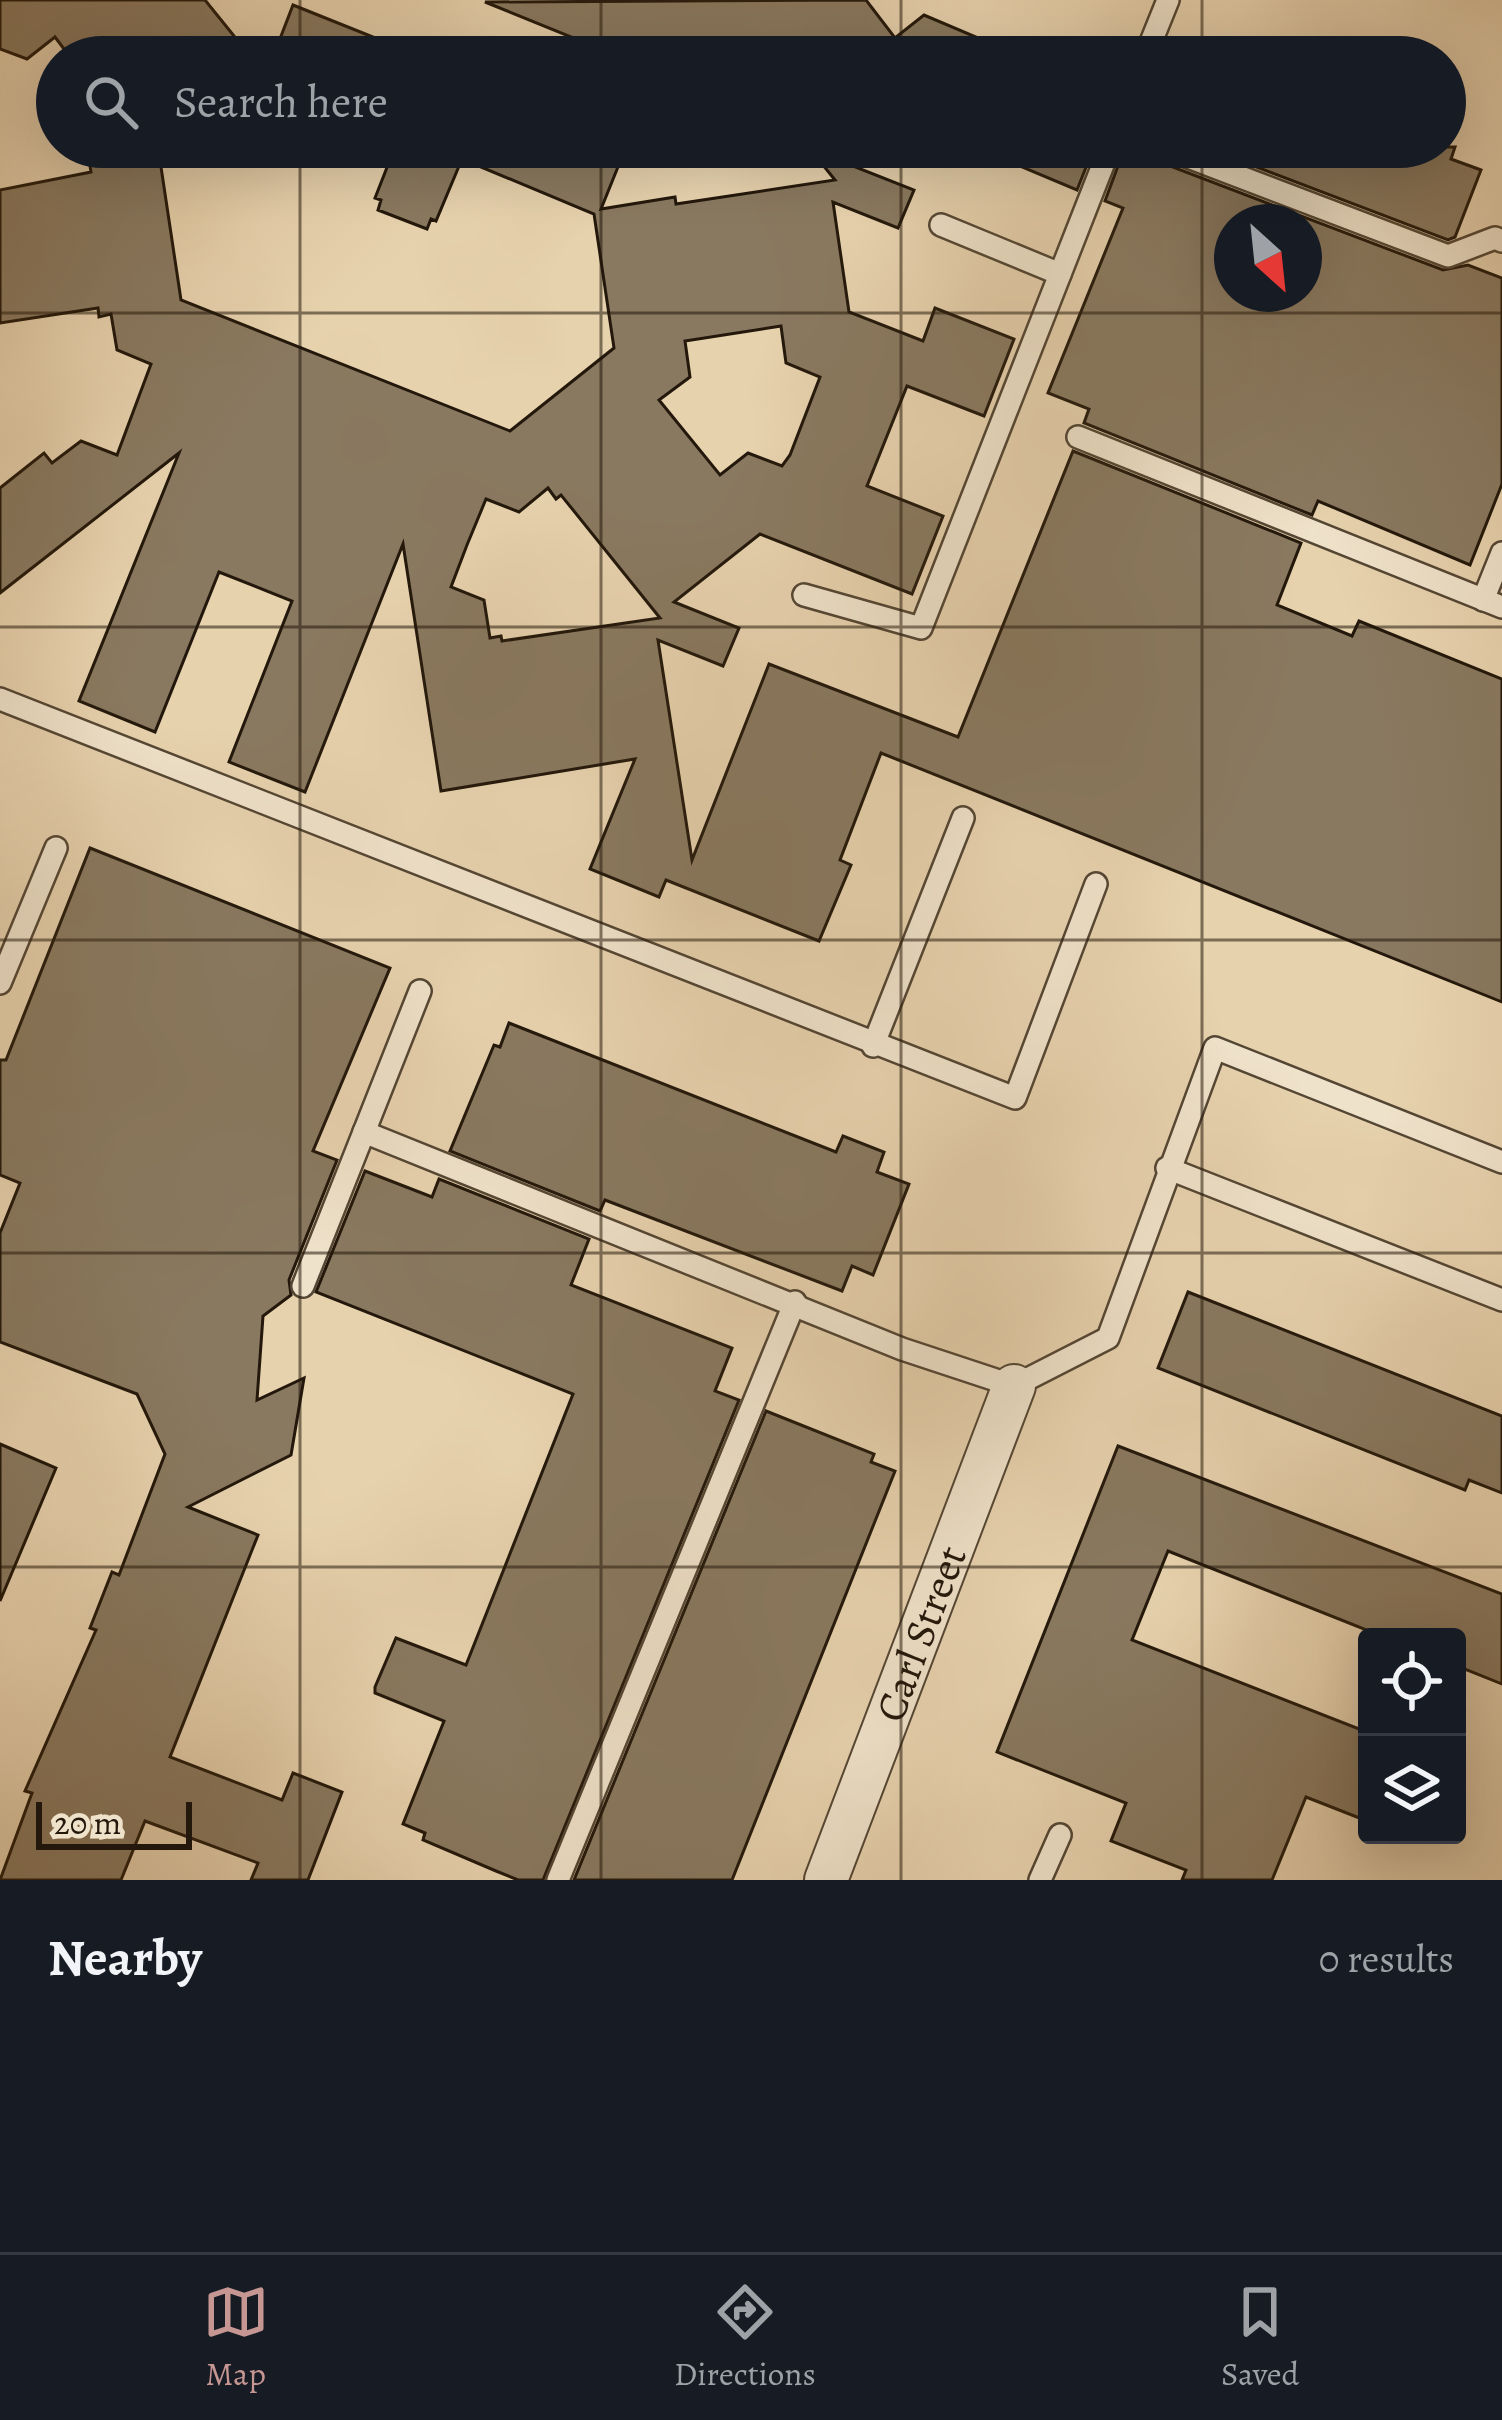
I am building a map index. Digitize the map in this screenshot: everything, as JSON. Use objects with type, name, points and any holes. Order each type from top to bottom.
[{"type":"street","name":"Carl Street","points":[[826,1880],[1014,1386]]},
{"type":"lane","points":[[1153,36],[1168,0]]},
{"type":"lane","points":[[805,595],[921,628],[1102,168]]},
{"type":"lane","points":[[1217,168],[1448,256],[1496,238],[1502,241]]},
{"type":"lane","points":[[941,225],[1060,274]]},
{"type":"lane","points":[[1078,436],[1492,604],[1502,554]]},
{"type":"lane","points":[[0,699],[1015,1099],[1096,884]]},
{"type":"lane","points":[[873,1046],[963,818]]},
{"type":"lane","points":[[0,983],[56,848]]},
{"type":"lane","points":[[303,1286],[420,992]]},
{"type":"lane","points":[[364,1132],[796,1302],[902,1349],[1014,1386],[1108,1338],[1214,1048],[1502,1162]]},
{"type":"lane","points":[[1167,1168],[1502,1300]]},
{"type":"lane","points":[[558,1880],[796,1302]]},
{"type":"lane","points":[[1040,1880],[1060,1834]]},
{"type":"building","points":[[0,0],[205,0],[234,36],[36,36],[36,52],[27,59],[0,49]]},
{"type":"building","points":[[866,0],[893,36],[569,36],[485,2]]},
{"type":"building","points":[[293,5],[370,36],[281,36]]},
{"type":"building","points":[[924,15],[974,36],[898,36]]},
{"type":"building","points":[[1466,164],[1481,170],[1455,237],[1448,240],[1259,168]]},
{"type":"building","points":[[90,168],[161,168],[181,300],[510,431],[614,348],[594,214],[484,168],[618,168],[601,209],[675,197],[676,204],[835,180],[825,168],[858,168],[914,190],[898,228],[833,202],[849,312],[923,341],[935,308],[1014,339],[984,416],[907,386],[867,486],[943,516],[912,594],[760,534],[674,602],[739,628],[723,666],[658,640],[692,860],[769,664],[958,737],[1073,451],[1301,543],[1277,605],[1352,636],[1359,621],[1502,679],[1502,1002],[881,753],[840,860],[851,865],[819,941],[666,880],[659,897],[590,869],[635,759],[441,791],[403,544],[305,792],[229,762],[292,601],[219,572],[155,732],[79,701],[179,453],[0,593],[0,488],[44,453],[52,463],[81,441],[117,455],[151,364],[117,350],[111,314],[99,317],[98,308],[0,323],[0,190],[91,172]],"holes":[[[781,326],[786,363],[820,377],[782,466],[748,453],[720,475],[659,400],[690,377],[685,341]],[[548,488],[556,499],[561,495],[660,618],[502,641],[501,636],[490,638],[484,600],[451,587],[486,499],[519,512]]]},
{"type":"building","points":[[387,168],[458,168],[436,221],[431,219],[427,229],[378,210],[381,200],[375,198]]},
{"type":"building","points":[[1025,168],[1086,168],[1077,190]]},
{"type":"building","points":[[1117,168],[1175,168],[1270,204],[1214,204],[1214,312],[1322,312],[1322,224],[1443,270],[1468,265],[1502,278],[1502,484],[1470,565],[1318,501],[1312,515],[1084,423],[1089,409],[1048,393],[1123,208],[1105,201]]},
{"type":"building","points":[[90,848],[390,968],[313,1151],[337,1160],[289,1280],[291,1295],[263,1316],[257,1400],[304,1378],[291,1455],[188,1507],[258,1535],[170,1757],[282,1800],[293,1773],[342,1792],[308,1880],[251,1880],[258,1863],[145,1821],[121,1880],[0,1880],[32,1793],[25,1791],[96,1630],[90,1628],[112,1572],[119,1575],[165,1454],[137,1394],[0,1342],[0,1233],[20,1183],[0,1175],[0,1060],[6,1060]]},
{"type":"building","points":[[509,1023],[836,1152],[843,1136],[884,1152],[877,1172],[909,1184],[873,1275],[852,1266],[842,1291],[605,1200],[600,1211],[450,1151],[494,1045],[500,1047]]},
{"type":"building","points":[[365,1171],[432,1197],[439,1179],[589,1239],[571,1285],[732,1348],[715,1391],[739,1400],[543,1880],[518,1880],[423,1840],[425,1833],[403,1824],[444,1721],[375,1693],[375,1687],[396,1638],[466,1665],[573,1394],[316,1292]]},
{"type":"building","points":[[1188,1292],[1502,1416],[1502,1493],[1469,1480],[1465,1490],[1158,1368]]},
{"type":"building","points":[[766,1411],[874,1454],[871,1462],[895,1471],[732,1880],[574,1880]]},
{"type":"building","points":[[0,1444],[56,1468],[0,1601]]},
{"type":"building","points":[[1118,1446],[1502,1594],[1502,1684],[1466,1670],[1466,1628],[1361,1628],[1168,1551],[1132,1640],[1358,1728],[1358,1817],[1306,1797],[1272,1880],[1182,1880],[1186,1870],[1111,1841],[1126,1803],[997,1752]]}]
